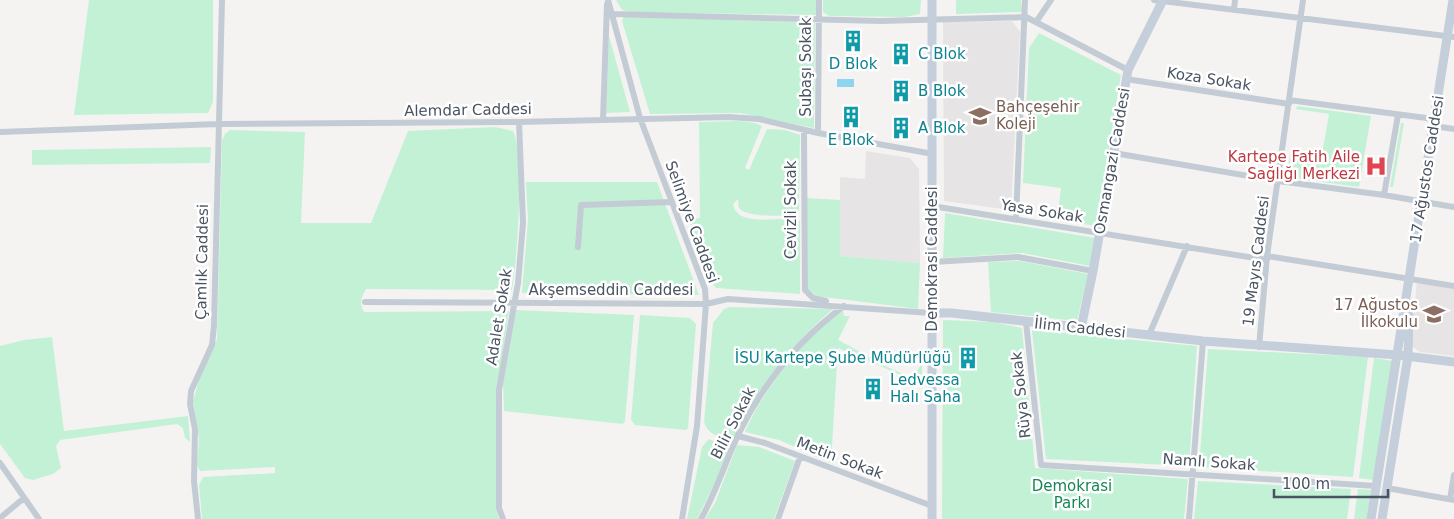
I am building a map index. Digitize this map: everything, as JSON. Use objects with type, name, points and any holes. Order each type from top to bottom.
[{"type":"street","name":"Çamlık Caddesi","points":[[198,519],[194,481],[195,429],[190,404],[193,384],[212,344],[213,336],[222,0]]},
{"type":"street","name":"Selimiye Caddesi","points":[[608,0],[640,118],[705,289],[706,304],[697,426],[682,519]]},
{"type":"street","points":[[603,120],[608,0]]},
{"type":"street","name":"Subaşı Sokak","points":[[818,133],[819,0]]},
{"type":"street","name":"Demokrasi Caddesi","points":[[932,0],[932,519]]},
{"type":"street","points":[[1016,219],[1026,17],[1025,0]]},
{"type":"street","points":[[1036,22],[1051,0]]},
{"type":"street","points":[[1234,10],[1235,0]]},
{"type":"street","name":"19 Mayıs Caddesi","points":[[1259,347],[1267,258],[1303,0]]},
{"type":"street","name":"17 Ağustos Caddesi","points":[[1382,519],[1403,355],[1410,279],[1434,123],[1450,37],[1453,0]]},
{"type":"street","points":[[1160,1],[1450,37]]},
{"type":"street","name":"Osmangazi Caddesi","points":[[1081,328],[1100,233],[1127,75],[1160,1]]},
{"type":"street","points":[[612,14],[881,21],[932,18],[1026,17]]},
{"type":"street","name":"Koza Sokak","points":[[1026,17],[1127,75],[1289,102],[1398,115],[1434,123]]},
{"type":"street","points":[[1384,195],[1398,115]]},
{"type":"street","name":"Alemdar Caddesi","points":[[0,132],[218,124],[519,122],[741,117],[932,154]]},
{"type":"street","name":"Adalet Sokak","points":[[502,517],[500,390],[514,302],[523,224],[519,122]]},
{"type":"street","points":[[1434,123],[1454,129]]},
{"type":"street","name":"Cevizli Sokak","points":[[804,130],[805,290],[812,298],[844,306]]},
{"type":"street","points":[[1114,153],[1278,181],[1384,195],[1454,207]]},
{"type":"street","points":[[578,247],[581,205],[672,202]]},
{"type":"street","name":"Yasa Sokak","points":[[932,206],[1454,286]]},
{"type":"street","points":[[1149,336],[1187,246]]},
{"type":"street","points":[[933,262],[1018,257],[1093,270]]},
{"type":"street","name":"İlim Caddesi","points":[[706,304],[728,299],[952,313],[1259,347],[1403,355],[1454,362]]},
{"type":"street","name":"Akşemseddin Caddesi","points":[[365,302],[706,304]]},
{"type":"street","name":"Bilir Sokak","points":[[702,519],[738,436],[756,401],[785,361],[812,332],[844,306]]},
{"type":"street","name":"Rüya Sokak","points":[[1026,322],[1041,465]]},
{"type":"street","points":[[1189,519],[1203,341]]},
{"type":"street","name":"17 Ağustos Caddesi","points":[[1371,519],[1403,355]]},
{"type":"street","name":"Metin Sokak","points":[[738,436],[760,442],[932,506]]},
{"type":"street","points":[[778,519],[800,457]]},
{"type":"street","points":[[0,463],[39,519]]},
{"type":"street","name":"Namlı Sokak","points":[[1041,465],[1376,486]]},
{"type":"street","points":[[1386,488],[1452,499],[1454,475]]},
{"type":"street","points":[[0,518],[24,498]]},
{"type":"shaded area","name":"Bahçeşehir Koleji","points":[[1012,21],[1020,32],[1011,210],[944,201],[943,22]]},
{"type":"shaded area","points":[[866,151],[910,158],[919,169],[920,263],[840,256],[840,177],[865,179]]},
{"type":"shaded area","name":"17 Ağustos İlkokulu","points":[[1417,282],[1454,289],[1454,356],[1420,352],[1413,347],[1411,340]]},
{"type":"green space","points":[[89,0],[213,0],[213,102],[208,113],[74,115]]},
{"type":"green space","points":[[616,0],[816,0],[816,15],[630,12],[622,10]]},
{"type":"green space","points":[[823,0],[921,0],[920,14],[905,17],[829,16],[823,12]]},
{"type":"green space","points":[[956,0],[1021,0],[1022,12],[956,14]]},
{"type":"green space","points":[[624,16],[815,23],[814,128],[740,113],[650,114],[622,21]]},
{"type":"green space","points":[[1039,33],[1121,75],[1096,226],[1057,220],[1061,188],[1023,183],[1029,48]]},
{"type":"green space","points":[[609,36],[630,112],[606,113]]},
{"type":"green space","points":[[1297,106],[1371,116],[1359,187],[1286,177],[1291,150],[1322,154],[1329,114],[1296,109]]},
{"type":"green space","points":[[739,121],[762,126],[745,168],[749,170],[767,129],[785,130],[800,135],[799,211],[779,216],[761,215],[741,210],[738,199],[733,204],[737,212],[743,217],[762,220],[793,219],[800,221],[800,294],[716,288],[711,282],[689,220],[700,218],[699,122]]},
{"type":"green space","points":[[1401,123],[1404,123],[1393,187],[1390,187]]},
{"type":"green space","points":[[495,127],[513,131],[517,143],[519,161],[518,233],[512,290],[366,289],[361,303],[364,312],[509,311],[498,386],[497,509],[499,519],[202,519],[199,485],[203,477],[275,473],[275,467],[200,471],[197,465],[199,439],[193,402],[200,375],[217,339],[222,141],[225,134],[230,130],[305,132],[301,223],[371,223],[408,131]]},
{"type":"green space","points":[[211,147],[210,163],[32,165],[32,150]]},
{"type":"green space","points":[[526,182],[657,182],[699,295],[522,293],[528,220]]},
{"type":"green space","points":[[807,198],[840,200],[840,256],[920,263],[918,309],[816,296],[808,290]]},
{"type":"green space","points":[[945,213],[1095,238],[1090,266],[1022,253],[943,258]]},
{"type":"green space","points":[[1020,261],[1088,274],[1077,321],[991,312],[988,262]]},
{"type":"green space","points":[[730,307],[833,309],[789,352],[754,401],[734,437],[725,438],[712,433],[704,422],[713,323],[724,309]]},
{"type":"green space","points":[[516,310],[634,315],[625,421],[623,424],[504,411],[503,383]]},
{"type":"green space","points":[[843,311],[844,316],[850,316],[838,340],[884,365],[913,377],[922,363],[922,384],[838,348],[831,463],[779,440],[745,432],[761,401],[786,364],[815,332]]},
{"type":"green space","points":[[640,315],[690,318],[696,324],[688,428],[686,430],[635,425],[631,420]]},
{"type":"green space","name":"Demokrasi Parkı","points":[[943,320],[993,322],[1022,328],[1035,468],[1188,479],[1184,519],[942,519]]},
{"type":"green space","points":[[1033,330],[1197,346],[1189,466],[1046,459]]},
{"type":"green space","points":[[52,337],[64,431],[188,416],[190,442],[185,438],[183,428],[177,424],[60,440],[56,446],[61,468],[53,474],[33,480],[25,478],[0,444],[0,346],[24,340]]},
{"type":"green space","points":[[1208,349],[1368,357],[1353,477],[1199,467]]},
{"type":"green space","points":[[1374,358],[1393,361],[1374,480],[1359,478]]},
{"type":"green space","points":[[709,439],[729,448],[718,477],[697,519],[687,519],[702,447]]},
{"type":"green space","points":[[737,445],[759,447],[795,461],[774,519],[705,519],[715,503]]},
{"type":"green space","points":[[1198,481],[1351,489],[1347,519],[1194,519]]},
{"type":"green space","points":[[1358,489],[1371,490],[1367,519],[1354,519]]},
{"type":"water","points":[[837,79],[854,79],[854,87],[837,87]]},
{"type":"place","name":"D Blok","points":[[853,41]]},
{"type":"place","name":"C Blok","points":[[901,54]]},
{"type":"place","name":"B Blok","points":[[901,91]]},
{"type":"place","name":"Bahçeşehir Koleji","points":[[980,116]]},
{"type":"place","name":"E Blok","points":[[851,117]]},
{"type":"place","name":"A Blok","points":[[901,128]]},
{"type":"place","name":"Kartepe Fatih Aile Sağlığı Merkezi","points":[[1376,166]]},
{"type":"place","name":"17 Ağustos İlkokulu","points":[[1434,314]]},
{"type":"place","name":"İSU Kartepe Şube Müdürlüğü","points":[[968,358]]},
{"type":"place","name":"Ledvessa Halı Saha","points":[[873,389]]}]
